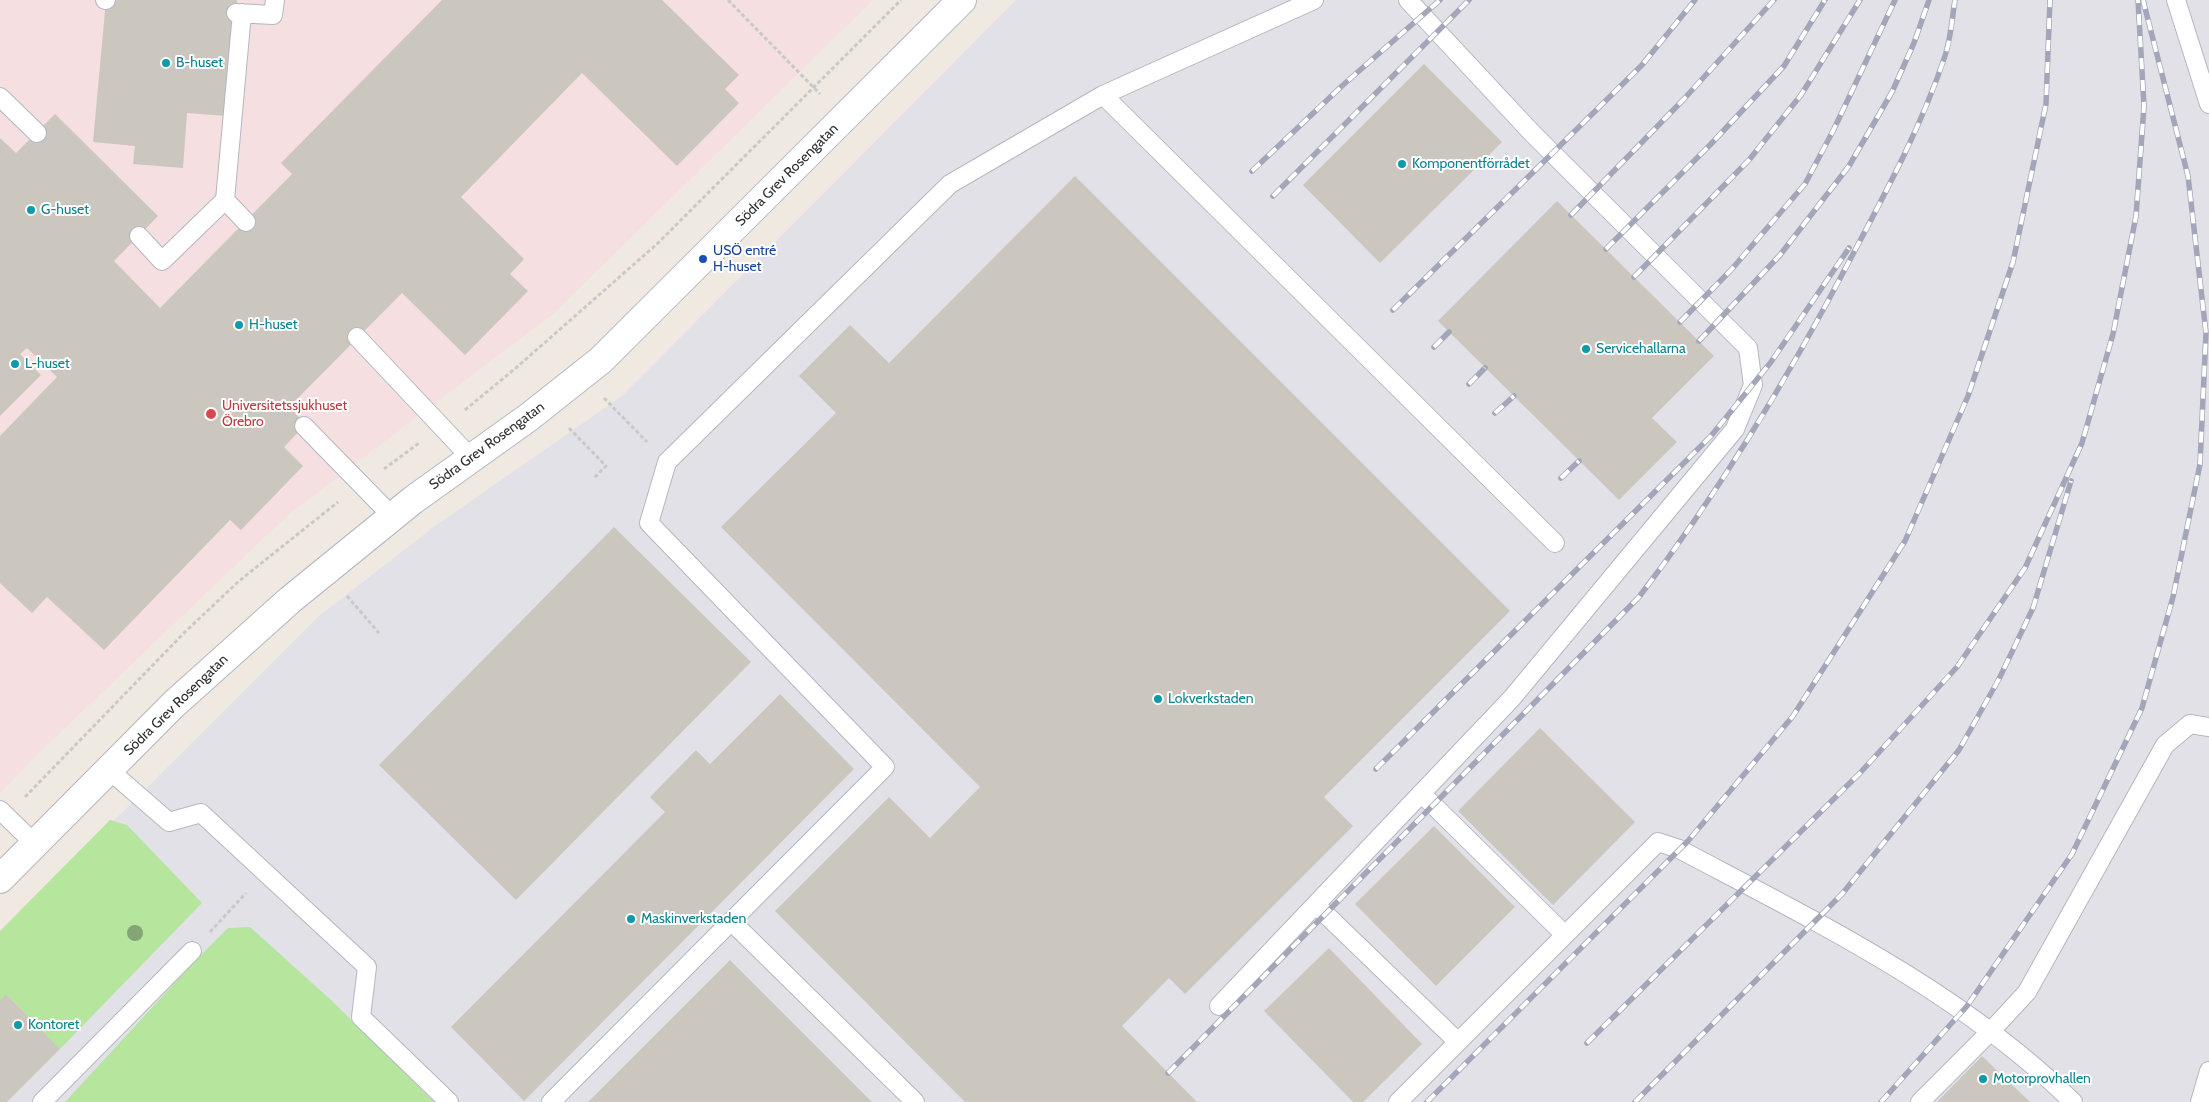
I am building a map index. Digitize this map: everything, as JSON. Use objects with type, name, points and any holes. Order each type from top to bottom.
[{"type":"street","name":"Södra Grev Rosengatan","points":[[0,879],[174,704],[290,600],[392,516],[530,418],[601,360],[962,0]]},
{"type":"lane","points":[[139,236],[162,261],[225,200],[239,13],[273,15],[275,0]]},
{"type":"lane","points":[[550,1102],[885,767],[649,523],[667,462],[950,184],[1103,95],[1314,0]]},
{"type":"lane","points":[[1219,1006],[1512,698],[1735,429],[1753,385],[1748,348],[1532,133],[1408,0]]},
{"type":"lane","points":[[2176,0],[2209,104]]},
{"type":"lane","points":[[1103,95],[1555,543]]},
{"type":"lane","points":[[0,97],[36,133]]},
{"type":"lane","points":[[225,200],[246,222]]},
{"type":"lane","points":[[357,338],[472,459]]},
{"type":"lane","points":[[304,426],[392,516]]},
{"type":"lane","points":[[1920,1102],[2026,992],[2165,745],[2190,724],[2209,727]]},
{"type":"lane","points":[[109,770],[169,822],[201,813],[264,874],[367,966],[361,1017],[449,1102]]},
{"type":"lane","points":[[1421,793],[1566,935]]},
{"type":"lane","points":[[0,810],[35,844]]},
{"type":"lane","points":[[1398,1102],[1658,842],[1679,849],[1859,944],[1991,1030],[2073,1102]]},
{"type":"lane","points":[[1316,905],[1458,1042]]},
{"type":"lane","points":[[731,921],[915,1102]]},
{"type":"lane","points":[[42,1102],[192,951]]},
{"type":"lane","points":[[2200,1102],[2209,1071]]},
{"type":"path","points":[[728,0],[826,100]]},
{"type":"path","points":[[602,396],[667,462]]},
{"type":"path","points":[[565,424],[606,466],[593,479]]},
{"type":"path","points":[[342,589],[379,633]]},
{"type":"path","points":[[192,951],[264,874]]},
{"type":"shaded area","name":"Universitetssjukhuset Örebro","points":[[0,0],[873,0],[553,314],[289,514],[43,749],[0,793]]},
{"type":"shaded area","points":[[1016,0],[2209,0],[2209,1102],[0,1102],[0,934],[319,616],[435,526],[622,396]]},
{"type":"green space","points":[[110,820],[127,825],[202,903],[60,1049],[7,995],[0,1001],[0,931]]},
{"type":"green space","points":[[250,927],[331,1000],[434,1102],[65,1102],[195,961],[228,928]]},
{"type":"building","name":"B-huset","points":[[106,0],[237,0],[227,116],[187,113],[183,168],[133,164],[135,146],[93,142]]},
{"type":"building","name":"H-huset","points":[[442,0],[662,0],[739,75],[725,89],[739,103],[677,166],[582,73],[461,197],[524,259],[510,274],[528,291],[465,355],[402,293],[289,407],[306,424],[284,447],[303,466],[241,530],[230,520],[104,650],[47,597],[32,613],[0,583],[0,436],[57,377],[27,348],[20,354],[41,375],[0,416],[0,138],[16,153],[55,114],[158,216],[114,261],[160,308],[292,174],[281,163]]},
{"type":"building","name":"Komponentförrådet","points":[[1424,64],[1502,142],[1380,263],[1303,185]]},
{"type":"building","name":"Lokverkstaden","points":[[1075,176],[1510,611],[1324,797],[1353,826],[1185,994],[1169,978],[1122,1026],[1197,1102],[965,1102],[775,911],[889,797],[930,838],[980,787],[721,527],[836,413],[799,376],[850,325],[889,363]]},
{"type":"building","name":"Servicehallarna","points":[[1557,201],[1714,356],[1652,418],[1677,442],[1619,500],[1438,321]]},
{"type":"building","points":[[614,527],[751,662],[516,900],[379,765]]},
{"type":"building","name":"Maskinverkstaden","points":[[780,694],[854,769],[524,1101],[451,1027],[665,812],[650,797],[696,750],[710,764]]},
{"type":"building","points":[[1540,728],[1635,822],[1553,905],[1458,811]]},
{"type":"building","points":[[1434,826],[1515,907],[1436,986],[1355,904]]},
{"type":"building","points":[[1329,948],[1422,1044],[1363,1102],[1353,1102],[1264,1011]]},
{"type":"building","points":[[730,960],[872,1102],[588,1102]]},
{"type":"building","name":"Kontoret","points":[[6,994],[60,1049],[7,1102],[0,1102],[0,1001]]},
{"type":"building","name":"Motorprovhallen","points":[[1982,1056],[2030,1102],[1937,1102]]},
{"type":"railway","points":[[1252,171],[1343,85],[1440,0]]},
{"type":"railway","points":[[1273,196],[1469,0]]},
{"type":"railway","points":[[1393,310],[1642,65],[1695,0]]},
{"type":"railway","points":[[1571,215],[1684,99],[1774,0]]},
{"type":"railway","points":[[1606,249],[1710,145],[1784,66],[1825,0]]},
{"type":"railway","points":[[1634,277],[1749,160],[1801,95],[1860,0]]},
{"type":"railway","points":[[1680,322],[1731,270],[1805,184],[1834,129],[1895,0]]},
{"type":"railway","points":[[1699,341],[1780,255],[1849,166],[1892,92],[1914,43],[1929,0]]},
{"type":"railway","points":[[1168,1073],[1639,597],[1698,515],[1754,430],[1829,299],[1903,157],[1926,107],[1949,42],[1955,0]]},
{"type":"railway","points":[[1427,1102],[1688,841],[1793,716],[1905,541],[1968,396],[2013,262],[2046,104],[2050,0]]},
{"type":"railway","points":[[1587,1043],[1860,773],[1957,667],[2025,568],[2082,443],[2113,334],[2136,216],[2144,106],[2138,0]]},
{"type":"railway","points":[[1881,1102],[1967,1006],[2072,854],[2142,708],[2173,597],[2200,464],[2206,333],[2188,176],[2143,0]]},
{"type":"railway","points":[[1376,769],[1711,436],[1771,362],[1849,248]]},
{"type":"railway","points":[[1434,347],[1449,332]]},
{"type":"railway","points":[[1469,384],[1485,368]]},
{"type":"railway","points":[[1495,413],[1514,396]]},
{"type":"railway","points":[[1561,478],[1579,461]]},
{"type":"railway","points":[[1635,1102],[1842,894],[1959,750],[1999,679],[2033,608],[2071,481]]},
{"type":"place","name":"B-huset","points":[[166,63]]},
{"type":"place","name":"Komponentförrådet","points":[[1402,164]]},
{"type":"place","name":"G-huset","points":[[31,210]]},
{"type":"place","name":"USÖ entré H-huset","points":[[703,259]]},
{"type":"place","name":"H-huset","points":[[239,325]]},
{"type":"place","name":"Servicehallarna","points":[[1586,349]]},
{"type":"place","name":"L-huset","points":[[15,364]]},
{"type":"place","name":"Universitetssjukhuset Örebro","points":[[211,414]]},
{"type":"place","name":"Lokverkstaden","points":[[1158,699]]},
{"type":"place","name":"Maskinverkstaden","points":[[631,919]]},
{"type":"place","name":"Kontoret","points":[[18,1025]]},
{"type":"place","name":"Motorprovhallen","points":[[1983,1079]]}]
